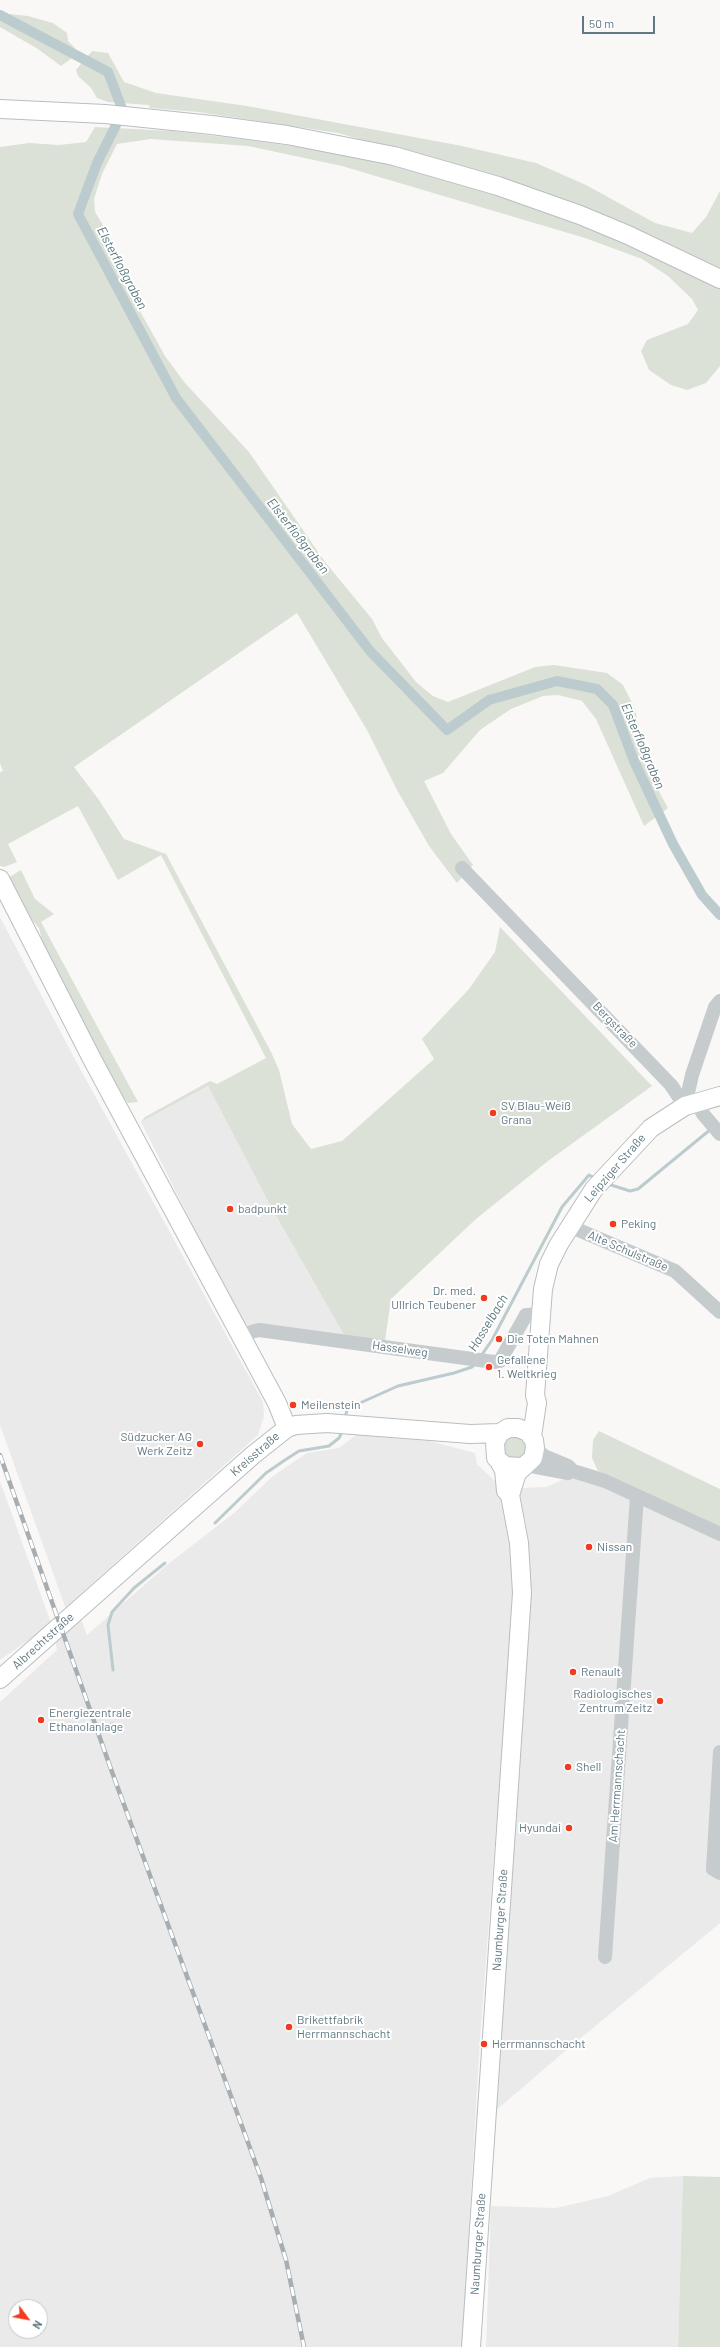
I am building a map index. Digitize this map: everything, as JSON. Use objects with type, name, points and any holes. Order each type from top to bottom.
[{"type":"main road","points":[[0,109],[141,117],[287,135],[394,156],[498,186],[580,215],[689,263],[720,279]]},
{"type":"main road","points":[[0,879],[219,1298],[277,1403],[287,1428]]},
{"type":"main road","name":"Leipziger Straße","points":[[533,1442],[536,1403],[538,1313],[549,1264],[569,1226],[594,1189],[609,1171],[651,1128],[691,1104],[720,1096]]},
{"type":"main road","name":"Leipziger Straße","points":[[506,1430],[525,1415],[535,1395]]},
{"type":"main road","name":"Kreisstraße","points":[[86,1603],[265,1445],[287,1428],[313,1423],[346,1424],[470,1434],[506,1430]]},
{"type":"main road","points":[[524,1429],[533,1442],[533,1458],[524,1466],[510,1468],[497,1457],[495,1442],[506,1430],[524,1429]]},
{"type":"main road","name":"Kreisstraße","points":[[470,1434],[476,1441],[489,1446],[497,1457]]},
{"type":"main road","name":"Naumburger Straße","points":[[497,1457],[504,1470],[506,1491],[510,1495]]},
{"type":"main road","name":"Naumburger Straße","points":[[470,2347],[522,1593],[520,1548],[510,1495],[517,1473],[524,1466]]},
{"type":"main road","name":"Albrechtstraße","points":[[0,1679],[86,1603]]},
{"type":"street","name":"Bergstraße","points":[[462,868],[691,1104]]},
{"type":"street","points":[[716,1129],[691,1104],[692,1076],[716,1007],[720,1001]]},
{"type":"street","name":"Alte Schulstraße","points":[[569,1226],[675,1271],[720,1312]]},
{"type":"street","name":"Hasselweg","points":[[239,1335],[259,1330],[479,1360],[500,1361],[521,1322],[526,1316],[538,1313]]},
{"type":"street","points":[[533,1442],[544,1456],[568,1466],[573,1471],[605,1481],[720,1534]]},
{"type":"street","points":[[524,1466],[568,1474],[573,1471]]},
{"type":"street","name":"Am Herrmannschacht","points":[[606,1957],[637,1496]]},
{"type":"street","points":[[720,1752],[713,1869],[720,1873]]},
{"type":"shaded area","points":[[0,13],[28,16],[53,23],[67,33],[68,41],[75,48],[76,55],[61,66],[38,49],[0,27]]},
{"type":"shaded area","points":[[92,51],[108,53],[124,82],[156,93],[247,106],[462,146],[536,163],[586,185],[655,223],[692,233],[706,217],[720,191],[720,271],[425,158],[338,133],[198,112],[150,108],[149,105],[108,102],[97,98],[91,88],[78,76],[76,70]]},
{"type":"shaded area","points":[[95,127],[173,131],[233,138],[344,153],[413,169],[497,194],[607,234],[720,288],[720,366],[706,383],[687,390],[671,385],[649,370],[641,351],[647,340],[688,324],[698,310],[692,299],[668,276],[642,259],[585,238],[342,166],[248,146],[151,139],[117,144],[102,174],[94,199],[95,212],[112,240],[126,286],[165,356],[185,383],[249,452],[325,562],[372,619],[382,638],[416,682],[433,696],[448,702],[535,667],[554,665],[607,673],[623,685],[635,709],[647,769],[668,808],[644,826],[596,719],[582,701],[558,695],[543,696],[511,709],[480,730],[443,773],[424,781],[451,834],[473,865],[457,883],[429,846],[397,790],[367,730],[297,613],[74,767],[99,800],[124,839],[166,854],[271,1052],[279,1070],[292,1124],[311,1149],[342,1141],[434,1059],[422,1039],[469,989],[495,952],[500,927],[652,1086],[548,1161],[476,1219],[391,1299],[385,1341],[344,1335],[270,1205],[208,1086],[141,1122],[145,1117],[210,1081],[217,1084],[266,1058],[161,855],[118,880],[78,806],[8,844],[17,862],[4,867],[0,866],[0,772],[3,771],[0,763],[0,147],[29,143],[59,145],[86,142]]},
{"type":"shaded area","points":[[21,870],[35,899],[54,914],[41,922],[138,1102],[128,1103],[123,1097],[44,950],[39,928],[26,913],[8,878]]},
{"type":"shaded area","points":[[0,917],[78,1065],[263,1402],[264,1416],[258,1435],[74,1600],[87,1635],[167,1565],[234,1513],[273,1476],[307,1453],[339,1448],[356,1435],[429,1441],[475,1453],[477,1464],[500,1486],[516,1565],[480,2039],[462,2347],[0,2347],[0,1702],[57,1650],[52,1624],[0,1660],[0,1481],[51,1623],[67,1612],[0,1425]]},
{"type":"shaded area","points":[[208,1086],[270,1205],[344,1335],[242,1324],[141,1122]]},
{"type":"shaded area","points":[[599,1431],[720,1489],[720,1528],[598,1471],[592,1458],[593,1440]]},
{"type":"shaded area","points":[[518,1434],[528,1448],[524,1458],[506,1460],[499,1445],[502,1439]]},
{"type":"shaded area","points":[[581,1466],[598,1471],[720,1528],[720,1923],[494,2112],[529,1569],[526,1524],[520,1501],[519,1488],[546,1487],[567,1478]]},
{"type":"shaded area","points":[[683,2176],[678,2347],[486,2347],[491,2206],[556,2208],[608,2196],[650,2178]]},
{"type":"shaded area","points":[[683,2176],[720,2177],[720,2347],[678,2347]]},
{"type":"waterway","name":"Elsterfloßgraben","points":[[0,15],[108,72],[123,111],[97,163],[78,214],[176,398],[370,651],[447,730],[489,700],[557,681],[597,689],[613,705],[634,761],[673,844],[702,895],[720,915]]},
{"type":"waterway","name":"Hasselbach","points":[[608,1184],[630,1191],[638,1189],[711,1129]]},
{"type":"waterway","name":"Hasselbach","points":[[481,1356],[492,1340],[562,1207],[589,1175],[595,1178]]},
{"type":"waterway","name":"Hasselbach","points":[[345,1418],[347,1410],[351,1407],[398,1386],[454,1373],[472,1367],[475,1363]]},
{"type":"waterway","name":"Hasselbach","points":[[215,1523],[266,1473],[299,1451],[329,1446],[339,1438],[343,1430]]},
{"type":"waterway","name":"Hasselbach","points":[[113,1670],[108,1625],[112,1612],[134,1588],[165,1563]]},
{"type":"waterway","name":"Hasselbach","points":[[102,1727],[113,1724]]},
{"type":"railway","points":[[0,1455],[112,1772],[261,2178],[286,2260],[304,2347]]},
{"type":"place","name":"SV Blau-Weiß Grana","points":[[493,1113]]},
{"type":"place","name":"badpunkt","points":[[230,1209]]},
{"type":"place","name":"Peking","points":[[613,1224]]},
{"type":"place","name":"Dr. med. Ullrich Teubener","points":[[484,1298]]},
{"type":"place","name":"Die Toten Mahnen","points":[[499,1339]]},
{"type":"place","name":"Gefallene 1. Weltkrieg","points":[[489,1367]]},
{"type":"place","name":"Meilenstein","points":[[293,1405]]},
{"type":"place","name":"Südzucker AG Werk Zeitz","points":[[200,1444]]},
{"type":"place","name":"Nissan","points":[[589,1547]]},
{"type":"place","name":"Renault","points":[[573,1672]]},
{"type":"place","name":"Radiologisches Zentrum Zeitz","points":[[660,1701]]},
{"type":"place","name":"Energiezentrale Ethanolanlage","points":[[41,1720]]},
{"type":"place","name":"Shell","points":[[568,1767]]},
{"type":"place","name":"Hyundai","points":[[569,1828]]},
{"type":"place","name":"Brikettfabrik Herrmannschacht","points":[[289,2027]]},
{"type":"place","name":"Herrmannschacht","points":[[484,2044]]}]
